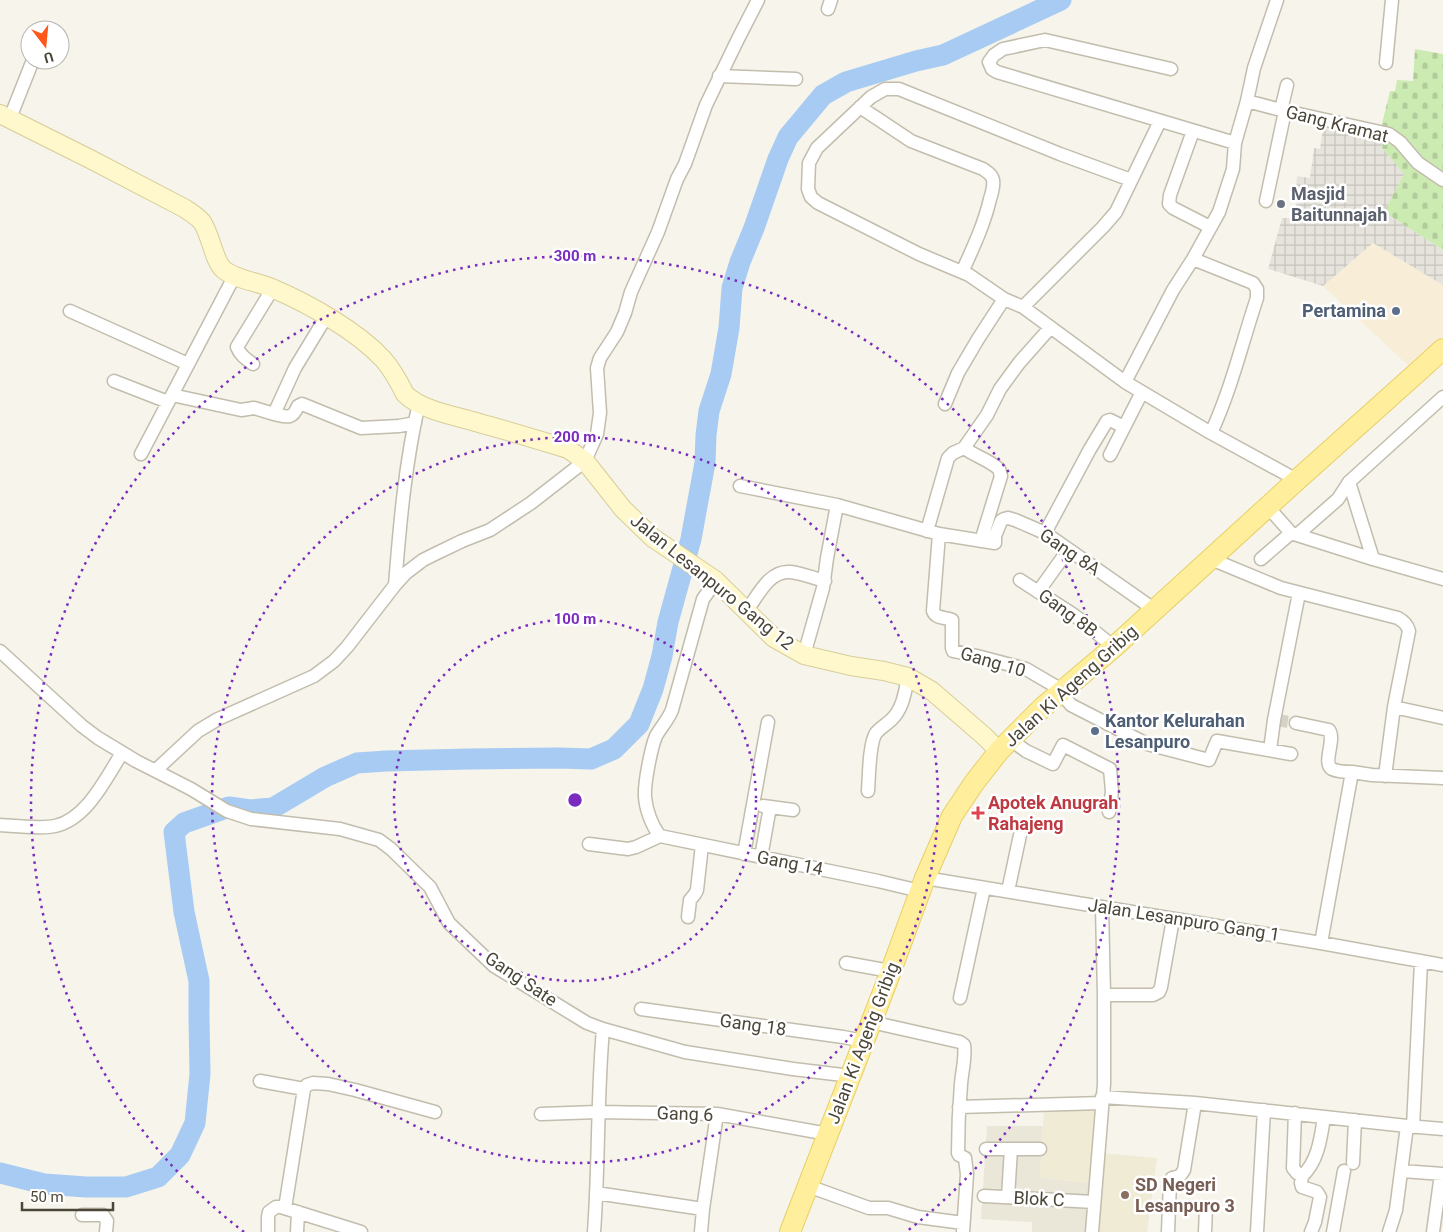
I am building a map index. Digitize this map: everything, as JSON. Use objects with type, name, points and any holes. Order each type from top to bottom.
[{"type":"main road","name":"Jalan Ki Ageng Gribig","points":[[790,1232],[923,884],[952,816],[974,783],[1005,745],[1060,693],[1114,647],[1443,349]]},
{"type":"street","points":[[156,770],[198,731],[218,719],[314,676],[334,661],[395,585],[406,573],[423,560],[490,530],[588,467],[597,434],[600,413],[597,368],[599,361],[625,313],[631,292],[658,232],[706,105],[758,0]]},
{"type":"street","points":[[1126,382],[1173,290],[1193,260],[1219,212],[1233,169],[1235,143],[1254,68],[1277,0]]},
{"type":"street","points":[[1386,63],[1392,0]]},
{"type":"street","points":[[1171,69],[1045,40],[1003,49],[994,55],[989,62],[992,69],[997,72],[1235,143]]},
{"type":"street","points":[[28,70],[5,116],[198,217],[206,230],[218,263],[223,269],[235,275],[141,454]]},
{"type":"street","points":[[719,76],[796,79]]},
{"type":"street","points":[[1266,201],[1287,85]]},
{"type":"street","points":[[1131,180],[1060,154],[899,89],[884,89],[871,96],[817,148],[809,163],[808,189],[811,197],[818,203],[919,254],[969,275],[1004,299],[1023,307],[1126,382],[1211,433],[1297,480]]},
{"type":"street","name":"Gang Kramat","points":[[1247,101],[1389,134],[1400,142],[1418,163],[1443,180]]},
{"type":"street","points":[[860,107],[911,141],[990,173],[993,178],[992,190],[986,215],[978,239],[962,272]]},
{"type":"street","points":[[1023,307],[1116,212],[1160,121]]},
{"type":"street","points":[[1193,131],[1170,195],[1169,204],[1210,228]]},
{"type":"street","points":[[1193,260],[1253,283],[1258,293],[1232,377],[1211,433]]},
{"type":"street","name":"Jalan Lesanpuro Gang 12","points":[[235,275],[273,288],[350,332],[384,359],[405,394],[419,403],[441,413],[475,421],[568,449],[588,467],[623,509],[653,538],[715,581],[748,610],[774,638],[804,655],[908,677],[932,691],[984,736],[1005,745]]},
{"type":"street","points":[[253,364],[238,351],[237,347],[273,288]]},
{"type":"street","points":[[945,404],[958,373],[1004,299]]},
{"type":"street","points":[[70,311],[188,364]]},
{"type":"street","points":[[274,414],[295,368],[326,317]]},
{"type":"street","points":[[933,533],[948,458],[953,453],[964,448],[987,415],[1000,389],[1019,363],[1050,328]]},
{"type":"street","points":[[114,381],[170,398],[241,410],[254,408],[286,416],[292,416],[298,406],[302,404],[361,428],[399,426],[415,423]]},
{"type":"street","points":[[1110,455],[1142,392]]},
{"type":"street","points":[[1261,559],[1338,499],[1348,482],[1443,397]]},
{"type":"street","points":[[395,585],[401,505],[419,403]]},
{"type":"street","points":[[1045,533],[1107,421],[1110,420],[1124,427]]},
{"type":"street","points":[[740,486],[837,505],[933,533],[981,541],[1001,476],[999,469],[964,448]]},
{"type":"street","points":[[1348,482],[1373,559]]},
{"type":"street","points":[[804,655],[813,628],[824,581],[837,505]]},
{"type":"street","points":[[1268,507],[1294,534],[1443,579]]},
{"type":"street","name":"Gang 8A","points":[[981,541],[995,543],[1001,521],[1004,519],[1015,520],[1045,533],[1155,610]]},
{"type":"street","name":"Gang 10","points":[[933,533],[934,615],[952,620],[952,648],[954,651],[1026,669],[1055,686],[1060,693]]},
{"type":"street","points":[[1038,592],[1068,550]]},
{"type":"street","points":[[1211,559],[1281,588],[1398,618],[1408,625],[1409,631],[1394,707],[1385,776]]},
{"type":"street","points":[[748,610],[768,581],[777,574],[789,572],[824,581]]},
{"type":"street","name":"Gang 8B","points":[[1020,580],[1074,615],[1114,647]]},
{"type":"street","points":[[589,844],[628,849],[660,836],[653,826],[644,795],[650,754],[657,735],[672,710],[703,599],[715,581]]},
{"type":"street","points":[[1270,750],[1299,593]]},
{"type":"street","name":"Gang Sate","points":[[0,651],[82,726],[98,738],[227,811],[251,820],[340,829],[379,840],[391,849],[430,887],[449,923],[494,966],[587,1023],[685,1052],[851,1076]]},
{"type":"street","points":[[868,791],[874,738],[876,733],[893,719],[900,709],[908,677]]},
{"type":"street","points":[[1060,693],[1072,705],[1147,744],[1209,760],[1217,741],[1291,754]]},
{"type":"street","points":[[1394,707],[1443,718]]},
{"type":"street","points":[[744,854],[768,722]]},
{"type":"street","points":[[1296,723],[1331,732],[1329,766],[1340,771],[1385,776],[1443,778]]},
{"type":"street","points":[[1005,745],[1026,751],[1053,764],[1063,745],[1110,769],[1112,791],[1109,812]]},
{"type":"street","points":[[0,825],[55,826],[70,820],[93,799],[122,753]]},
{"type":"street","points":[[1321,943],[1352,772]]},
{"type":"street","points":[[753,804],[793,810]]},
{"type":"street","points":[[761,857],[770,807]]},
{"type":"street","points":[[1008,891],[1020,835]]},
{"type":"street","name":"Gang 14","points":[[660,836],[878,881],[923,884]]},
{"type":"street","points":[[688,917],[690,900],[696,890],[702,845]]},
{"type":"street","name":"Jalan Lesanpuro Gang 1","points":[[923,884],[1008,891],[1443,965]]},
{"type":"street","points":[[960,998],[984,888]]},
{"type":"street","points":[[1092,1232],[1104,1084],[1102,907]]},
{"type":"street","points":[[1104,994],[1153,995],[1159,992],[1173,919]]},
{"type":"street","points":[[1389,1232],[1396,1210],[1410,1127],[1421,962]]},
{"type":"street","points":[[846,963],[890,971]]},
{"type":"street","name":"Gang 18","points":[[641,1009],[824,1034],[864,1042]]},
{"type":"street","points":[[808,1186],[869,1208],[888,1208],[963,1228],[967,1174],[966,1159],[958,1153],[959,1107],[965,1052],[964,1044],[871,1022]]},
{"type":"street","points":[[594,1232],[597,1112],[603,1029]]},
{"type":"street","points":[[260,1080],[304,1089]]},
{"type":"street","points":[[297,1232],[292,1210],[304,1089],[307,1085],[313,1083],[328,1084],[436,1112]]},
{"type":"street","points":[[959,1107],[1102,1100],[1195,1103],[1443,1129]]},
{"type":"street","points":[[1168,1232],[1170,1182],[1172,1178],[1180,1176],[1184,1172],[1195,1103]]},
{"type":"street","points":[[1257,1232],[1264,1110]]},
{"type":"street","name":"Gang 6","points":[[541,1114],[597,1112],[717,1114],[828,1134]]},
{"type":"street","points":[[705,1231],[703,1209],[717,1114]]},
{"type":"street","points":[[1295,1114],[1292,1166],[1302,1176]]},
{"type":"street","points":[[1311,1232],[1316,1222],[1320,1196],[1317,1192],[1302,1187],[1301,1183],[1302,1176],[1308,1170],[1314,1158],[1324,1117]]},
{"type":"street","points":[[1334,1232],[1356,1120]]},
{"type":"street","points":[[986,1148],[1040,1149]]},
{"type":"street","points":[[1008,1197],[1011,1149]]},
{"type":"street","points":[[1402,1171],[1442,1174],[1433,1232]]},
{"type":"street","points":[[596,1192],[703,1209]]},
{"type":"street","name":"Blok C","points":[[984,1196],[1094,1202]]},
{"type":"street","points":[[268,1232],[269,1212],[276,1207],[292,1210],[361,1232]]},
{"type":"street","points":[[1205,1232],[1206,1207]]},
{"type":"street","points":[[82,1215],[103,1216],[106,1221],[106,1232]]},
{"type":"shaded area","points":[[1324,122],[1379,134],[1382,148],[1405,174],[1384,212],[1443,250],[1443,285],[1373,243],[1323,286],[1268,269],[1282,218],[1291,218],[1299,197],[1295,196],[1297,176],[1310,178],[1314,148],[1320,149]]},
{"type":"shaded area","name":"Pertamina","points":[[1373,243],[1443,285],[1443,336],[1410,367],[1323,286]]},
{"type":"shaded area","name":"SD Negeri Lesanpuro 3","points":[[1097,1107],[1092,1183],[1040,1178],[1044,1108]]},
{"type":"shaded area","points":[[987,1126],[1043,1126],[1040,1178],[1092,1183],[1089,1232],[1032,1232],[1032,1222],[981,1219]]},
{"type":"shaded area","name":"SD Negeri Lesanpuro 3","points":[[1101,1153],[1157,1158],[1147,1232],[1095,1232]]},
{"type":"green space","points":[[1415,49],[1443,54],[1443,177],[1381,128],[1390,91],[1395,91],[1397,80],[1413,81]]},
{"type":"green space","points":[[1379,134],[1443,183],[1443,250],[1384,212],[1404,174],[1382,148]]},
{"type":"waterway","points":[[0,1173],[44,1184],[126,1187],[158,1177],[180,1155],[195,1123],[200,1074],[199,981],[184,912],[174,832],[184,823],[229,807],[250,810],[273,808],[325,777],[357,763],[469,759],[591,759],[614,749],[639,724],[653,689],[662,656],[668,622],[691,539],[705,463],[709,411],[721,374],[729,328],[732,288],[778,159],[788,137],[823,95],[846,82],[943,55],[1061,0]]},
{"type":"tunnel","points":[[1276,720],[1296,723]]},
{"type":"place","name":"Masjid Baitunnajah","points":[[1281,204]]},
{"type":"place","name":"Pertamina","points":[[1396,311]]},
{"type":"place","name":"Kantor Kelurahan Lesanpuro","points":[[1095,731]]},
{"type":"place","name":"Apotek Anugrah Rahajeng","points":[[978,813]]},
{"type":"place","name":"SD Negeri Lesanpuro 3","points":[[1125,1195]]}]
